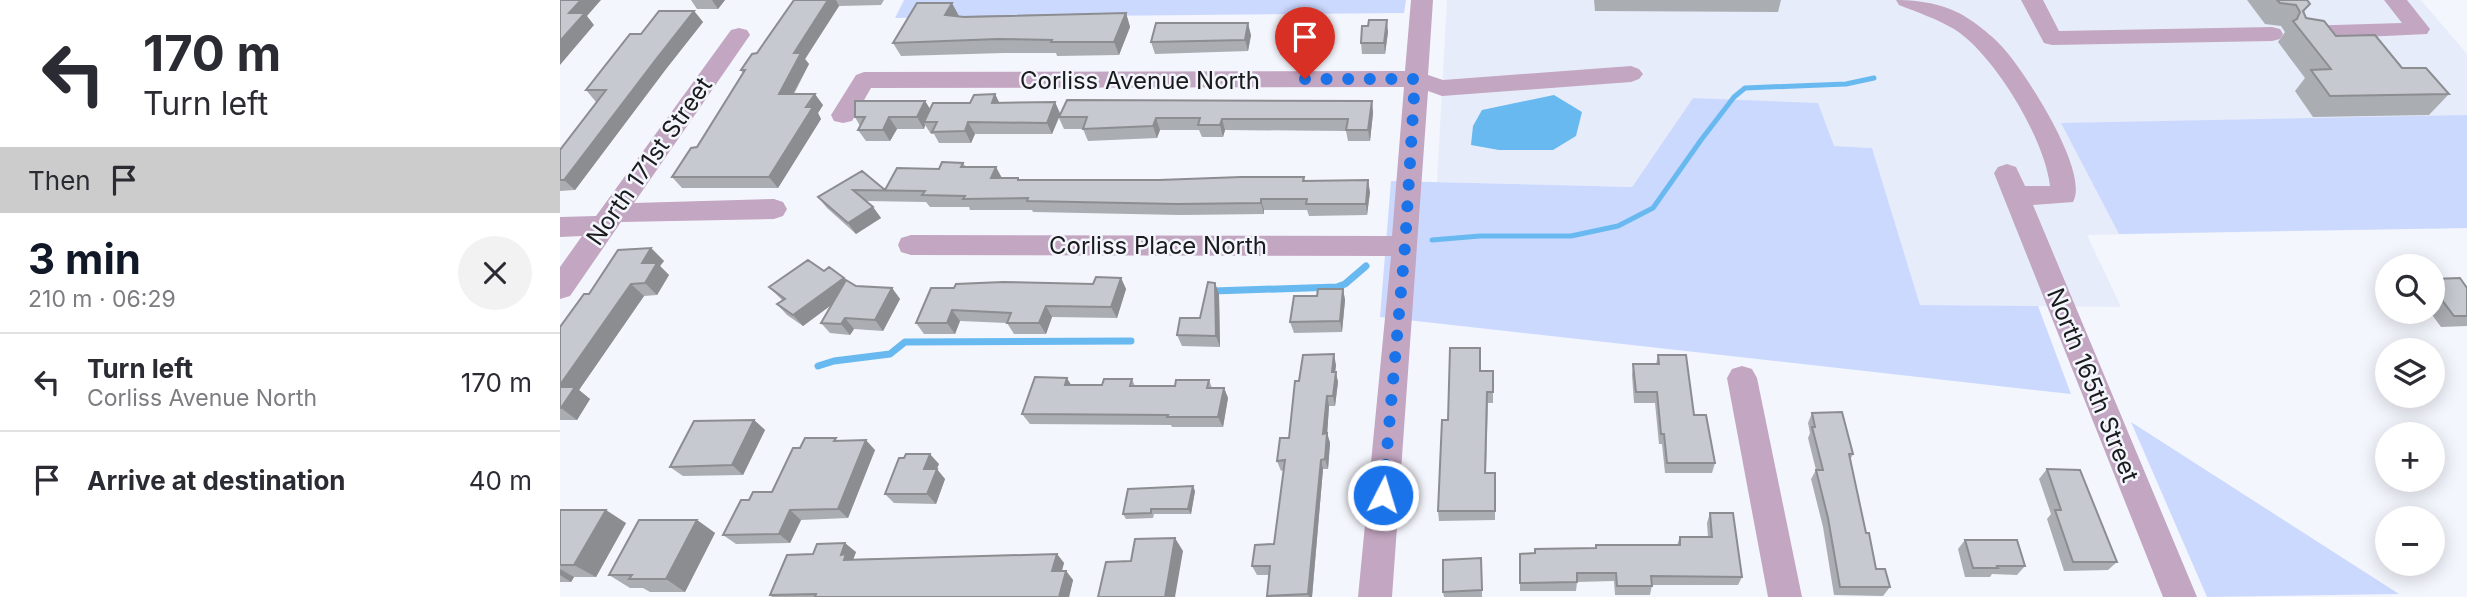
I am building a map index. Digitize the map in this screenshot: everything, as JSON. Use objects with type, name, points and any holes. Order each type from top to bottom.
[{"type":"street","points":[[1375,597],[1405,246],[1422,0]]},
{"type":"street","points":[[1908,0],[1962,24],[1997,54],[2026,99],[2052,99]]},
{"type":"street","points":[[2032,0],[2052,38],[2272,34]]},
{"type":"street","points":[[2301,33],[2419,29],[2395,0]]},
{"type":"street","name":"North 171st Street","points":[[560,288],[739,35]]},
{"type":"street","points":[[2005,67],[2034,66]]},
{"type":"street","name":"Corliss Avenue North","points":[[844,115],[864,80],[1416,72],[1443,88],[1631,74]]},
{"type":"street","name":"North 165th Street","points":[[2026,99],[2061,169],[2064,195],[2012,185],[2180,597]]},
{"type":"street","points":[[560,227],[608,220],[774,209]]},
{"type":"street","name":"Corliss Place North","points":[[911,245],[1405,246]]},
{"type":"street","points":[[1742,378],[1785,597]]},
{"type":"shaded area","points":[[904,0],[1406,0],[1404,13],[895,18]]},
{"type":"shaded area","points":[[1447,0],[2421,0],[2467,54],[2467,228],[2087,235],[2121,307],[1920,305],[1872,148],[1834,146],[1693,98],[1632,187],[1437,182]]},
{"type":"shaded area","points":[[1693,98],[1818,103],[1834,146],[1872,148],[1920,305],[2038,306],[2071,394],[1380,317],[1391,181],[1632,187]]},
{"type":"shaded area","points":[[2467,115],[2467,228],[2119,234],[2061,123]]},
{"type":"shaded area","points":[[2131,422],[2399,594],[2207,597]]},
{"type":"water","points":[[1554,95],[1582,112],[1576,136],[1553,150],[1499,150],[1471,145],[1473,126],[1482,110]]},
{"type":"building","points":[[560,0],[581,0],[569,13],[585,13],[560,41]]},
{"type":"building","points":[[794,0],[828,0],[794,53],[801,53],[779,94],[815,94],[806,107],[813,107],[769,177],[672,177],[691,148],[697,147],[745,70],[741,70],[752,54],[757,53]]},
{"type":"building","points":[[2277,0],[2307,0],[2310,4],[2303,11],[2306,18],[2324,21],[2336,36],[2375,35],[2402,68],[2426,68],[2449,94],[2330,96],[2311,70],[2331,69],[2293,21],[2300,12],[2296,5],[2280,3]]},
{"type":"building","points":[[917,3],[952,3],[945,15],[964,17],[1126,13],[1114,42],[998,39],[893,43]]},
{"type":"building","points":[[659,11],[694,11],[564,180],[560,180],[560,150],[606,90],[586,90],[630,34],[641,34]]},
{"type":"building","points":[[1286,15],[1307,15],[1302,43],[1280,43]]},
{"type":"building","points":[[1369,20],[1387,20],[1384,43],[1361,43],[1362,26],[1368,26]]},
{"type":"building","points":[[1156,23],[1248,23],[1245,40],[1151,42]]},
{"type":"building","points":[[995,94],[992,103],[1055,102],[1047,123],[968,122],[965,131],[932,132],[937,122],[924,122],[933,103],[970,103],[974,95]]},
{"type":"building","points":[[1067,100],[1372,101],[1368,130],[1346,130],[1348,119],[1222,119],[1220,125],[1198,125],[1200,118],[1156,118],[1153,126],[1083,129],[1087,117],[1059,117]]},
{"type":"building","points":[[855,101],[925,101],[917,117],[889,117],[883,130],[858,130],[865,117],[855,117]]},
{"type":"building","points":[[942,162],[963,163],[961,167],[996,167],[991,178],[1018,180],[1304,177],[1303,181],[1368,180],[1366,204],[1306,204],[1307,199],[1261,199],[1261,203],[1177,204],[1027,201],[1028,198],[963,199],[965,196],[922,195],[925,191],[853,190],[873,207],[848,223],[818,197],[862,171],[885,190],[897,168],[939,169]]},
{"type":"building","points":[[651,248],[642,263],[657,263],[645,283],[631,284],[560,385],[560,327],[584,294],[589,294],[618,250]]},
{"type":"building","points":[[808,260],[824,271],[829,267],[844,278],[793,315],[777,304],[785,299],[769,287]]},
{"type":"building","points":[[1096,277],[1121,278],[1111,307],[1046,306],[1039,323],[1007,323],[1011,313],[952,310],[947,323],[916,323],[931,288],[1003,282],[1093,284]]},
{"type":"building","points":[[2460,278],[2467,288],[2467,316],[2454,316],[2445,304],[2445,279]]},
{"type":"building","points":[[846,280],[856,286],[892,288],[875,320],[845,318],[841,324],[821,323]]},
{"type":"building","points":[[1208,282],[1215,283],[1216,336],[1177,335],[1180,318],[1200,318]]},
{"type":"building","points":[[1318,289],[1343,289],[1340,321],[1290,322],[1294,296],[1317,296]]},
{"type":"building","points":[[1450,348],[1480,348],[1480,371],[1493,371],[1493,392],[1487,392],[1485,473],[1495,473],[1495,511],[1438,511],[1442,420],[1448,420]]},
{"type":"building","points":[[1334,354],[1332,372],[1336,372],[1333,396],[1327,396],[1323,434],[1327,433],[1325,459],[1321,460],[1308,594],[1267,596],[1270,566],[1252,566],[1255,545],[1274,544],[1285,460],[1277,461],[1280,438],[1289,438],[1295,381],[1299,381],[1303,355]]},
{"type":"building","points":[[1658,355],[1686,355],[1694,415],[1706,415],[1715,463],[1667,463],[1657,392],[1636,392],[1633,364],[1659,364]]},
{"type":"building","points":[[1035,377],[1067,378],[1065,385],[1102,385],[1104,379],[1132,379],[1130,386],[1175,386],[1176,380],[1209,380],[1207,388],[1224,388],[1218,417],[1022,414]]},
{"type":"building","points":[[560,387],[575,387],[561,408],[560,408]]},
{"type":"building","points":[[1842,412],[1853,454],[1849,454],[1866,533],[1869,533],[1876,569],[1885,569],[1890,587],[1840,587],[1828,518],[1816,470],[1823,470],[1812,427],[1815,427],[1812,413]]},
{"type":"building","points":[[754,420],[732,465],[670,467],[694,421]]},
{"type":"building","points":[[805,438],[866,440],[838,509],[790,510],[779,534],[723,535],[741,500],[749,500],[753,492],[772,492],[793,448],[800,448]]},
{"type":"building","points":[[906,454],[930,454],[924,469],[937,469],[927,494],[885,494],[899,458],[904,458]]},
{"type":"building","points":[[2047,469],[2080,470],[2117,562],[2073,562],[2055,510],[2061,510]]},
{"type":"building","points":[[1193,486],[1188,509],[1151,509],[1151,513],[1123,514],[1128,489]]},
{"type":"building","points":[[560,510],[606,510],[574,565],[560,565]]},
{"type":"building","points":[[1710,513],[1733,513],[1742,577],[1651,576],[1652,586],[1617,586],[1616,573],[1577,573],[1577,582],[1520,583],[1520,554],[1535,553],[1535,549],[1596,548],[1596,545],[1680,545],[1680,537],[1712,537]]},
{"type":"building","points":[[639,520],[697,520],[666,579],[629,579],[632,575],[609,575]]},
{"type":"building","points":[[1175,538],[1165,597],[1098,597],[1106,562],[1131,561],[1135,539]]},
{"type":"building","points":[[1965,540],[2017,540],[2025,566],[1973,568]]},
{"type":"building","points":[[845,543],[841,555],[846,554],[844,560],[1057,554],[1052,571],[1066,571],[1059,597],[770,595],[787,555],[813,554],[817,544]]},
{"type":"building","points":[[1481,558],[1482,590],[1443,592],[1443,560]]},
{"type":"waterway","points":[[1432,240],[1480,236],[1571,236],[1618,226],[1653,208],[1701,140],[1734,97],[1745,88],[1846,84],[1874,78]]},
{"type":"waterway","points":[[1213,291],[1337,287],[1345,284],[1366,266]]},
{"type":"waterway","points":[[818,366],[834,361],[890,354],[905,342],[1131,341]]},
{"type":"route","points":[[1305,79],[1415,79],[1405,246],[1383,495]]}]
